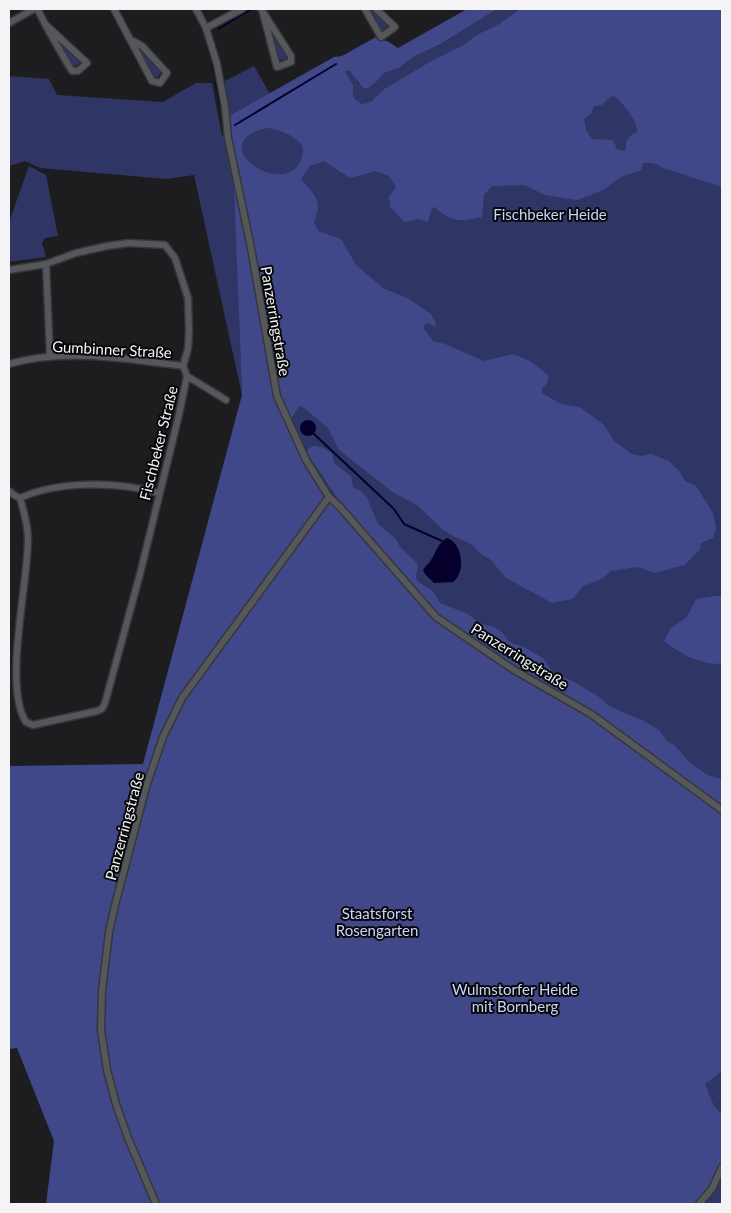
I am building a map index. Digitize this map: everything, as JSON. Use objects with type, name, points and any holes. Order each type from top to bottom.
[{"type":"street","points":[[9,23],[35,9],[72,71],[78,71],[86,62],[45,24]]},
{"type":"street","points":[[114,9],[152,82],[160,83],[167,73],[142,46],[131,40]]},
{"type":"street","name":"Panzerringstraße","points":[[196,9],[206,28],[219,73],[228,138],[277,396],[306,460],[329,497],[436,617],[514,670],[591,714],[722,810]]},
{"type":"street","points":[[206,28],[242,9]]},
{"type":"street","points":[[365,9],[381,37],[395,27],[376,9]]},
{"type":"street","points":[[262,11],[291,56],[291,62],[277,67],[262,11]]},
{"type":"street","name":"Fischbeker Straße","points":[[20,498],[27,523],[28,538],[16,668],[16,694],[21,715],[26,722],[33,724],[97,712],[102,709],[140,574],[178,419],[187,376],[184,366],[188,349],[188,298],[175,258],[165,245],[129,243],[107,246],[76,253],[46,264]]},
{"type":"street","points":[[9,270],[46,264],[50,357]]},
{"type":"street","name":"Gumbinner Straße","points":[[9,364],[50,357],[110,358],[184,366]]},
{"type":"street","name":"Gumbinner Straße","points":[[187,376],[226,400]]},
{"type":"street","points":[[9,491],[14,496],[20,498],[50,489],[94,485],[123,486],[159,493]]},
{"type":"street","name":"Panzerringstraße","points":[[156,1204],[116,1104],[107,1070],[101,1030],[102,991],[109,932],[115,905],[146,787],[163,737],[182,698],[329,497]]},
{"type":"street","points":[[699,1204],[712,1189],[722,1167]]},
{"type":"green space","points":[[369,9],[373,9],[387,24],[387,27],[382,31],[380,31],[374,21],[376,19]]},
{"type":"green space","name":"Staatsforst Rosengarten","points":[[467,9],[497,9],[439,45],[415,56],[399,68],[384,73],[368,88],[363,88],[350,71],[345,71],[353,85],[355,99],[362,104],[371,102],[384,89],[431,61],[465,44],[476,35],[499,24],[520,9],[722,9],[722,187],[663,168],[654,163],[643,163],[641,170],[621,177],[603,190],[577,200],[545,195],[525,185],[492,186],[484,195],[482,217],[468,220],[452,219],[435,207],[432,208],[428,222],[418,219],[405,222],[390,207],[389,197],[396,187],[389,176],[376,171],[350,178],[324,161],[310,166],[301,179],[318,203],[314,222],[318,231],[341,239],[356,265],[383,288],[409,299],[431,314],[436,323],[435,327],[428,323],[424,325],[424,329],[433,341],[445,344],[484,361],[513,354],[530,361],[548,375],[548,382],[542,388],[542,393],[561,404],[580,407],[604,425],[614,441],[632,454],[641,456],[651,454],[669,461],[680,472],[685,481],[696,486],[713,513],[716,528],[713,538],[701,543],[700,549],[685,565],[654,573],[638,567],[611,571],[602,579],[583,586],[573,599],[552,603],[506,578],[491,560],[471,544],[443,530],[417,505],[394,493],[339,450],[328,428],[304,408],[300,406],[286,426],[322,494],[337,507],[434,619],[513,673],[552,696],[560,698],[590,715],[722,814],[722,1071],[705,1084],[714,1106],[722,1114],[722,1172],[702,1204],[46,1204],[54,1141],[17,1048],[9,1049],[9,766],[143,764],[242,395],[232,135],[229,116],[334,57],[342,56],[376,37],[378,40],[387,41],[398,48]],"holes":[[[614,96],[629,112],[637,128],[637,132],[628,139],[624,151],[617,149],[613,140],[592,139],[586,130],[584,119],[591,114],[594,106],[602,105],[610,97]],[[266,128],[286,133],[302,145],[303,153],[300,162],[289,172],[276,174],[263,171],[251,164],[244,155],[242,145],[249,135]]]},
{"type":"green space","points":[[497,9],[520,9],[499,24],[476,35],[465,44],[431,61],[384,89],[371,103],[362,104],[355,99],[353,85],[345,71],[350,71],[354,74],[359,84],[379,78],[384,73],[399,68],[415,56],[439,45]]},
{"type":"green space","name":"Staatsforst Rosengarten","points":[[614,9],[722,9],[722,1204],[156,1204],[494,725],[514,670],[436,617],[329,497],[286,417],[233,140],[242,395],[194,175],[167,179],[40,168],[25,161],[9,166],[9,76],[49,79],[57,95],[163,102],[196,83],[212,83],[222,136],[232,134],[276,112],[326,145]]},
{"type":"green space","points":[[272,29],[273,34],[288,56],[286,60],[278,60],[269,30]]},
{"type":"green space","points":[[58,38],[80,60],[80,63],[72,68],[70,61],[59,43],[55,40]]},
{"type":"green space","points":[[140,47],[162,70],[158,77],[153,77],[142,52],[139,53],[137,49]]},
{"type":"green space","points":[[254,66],[270,94],[229,116],[225,81]]},
{"type":"green space","points":[[29,166],[46,175],[58,236],[45,238],[42,243],[46,257],[9,262],[9,222]]},
{"type":"green space","points":[[313,446],[322,447],[332,453],[334,463],[351,476],[353,487],[361,491],[367,498],[378,524],[396,539],[400,547],[416,562],[418,567],[417,581],[434,592],[440,603],[468,614],[479,623],[494,627],[502,632],[509,642],[526,648],[543,658],[555,673],[599,697],[609,706],[644,721],[659,730],[667,741],[675,746],[690,763],[708,775],[722,779],[722,806],[592,712],[515,667],[437,615],[388,560],[336,496],[307,453],[309,448]]},
{"type":"green space","points":[[722,596],[722,664],[706,663],[691,658],[664,641],[671,628],[687,617],[696,599]]},
{"type":"shaded area","points":[[308,420],[314,422],[316,428],[314,434],[308,436],[302,434],[300,428],[302,422]]},
{"type":"shaded area","points":[[447,538],[457,546],[461,558],[460,572],[453,582],[434,583],[423,570],[439,545]]},
{"type":"waterway","points":[[218,29],[252,9]]},
{"type":"waterway","points":[[207,44],[212,59],[220,104]]},
{"type":"waterway","points":[[235,125],[336,64]]},
{"type":"waterway","points":[[314,434],[394,509],[404,524],[442,541]]},
{"type":"park label","name":"Fischbeker Heide","points":[[550,214]]},
{"type":"park label","name":"Wulmstorfer Heide mit Bornberg","points":[[515,998]]}]
